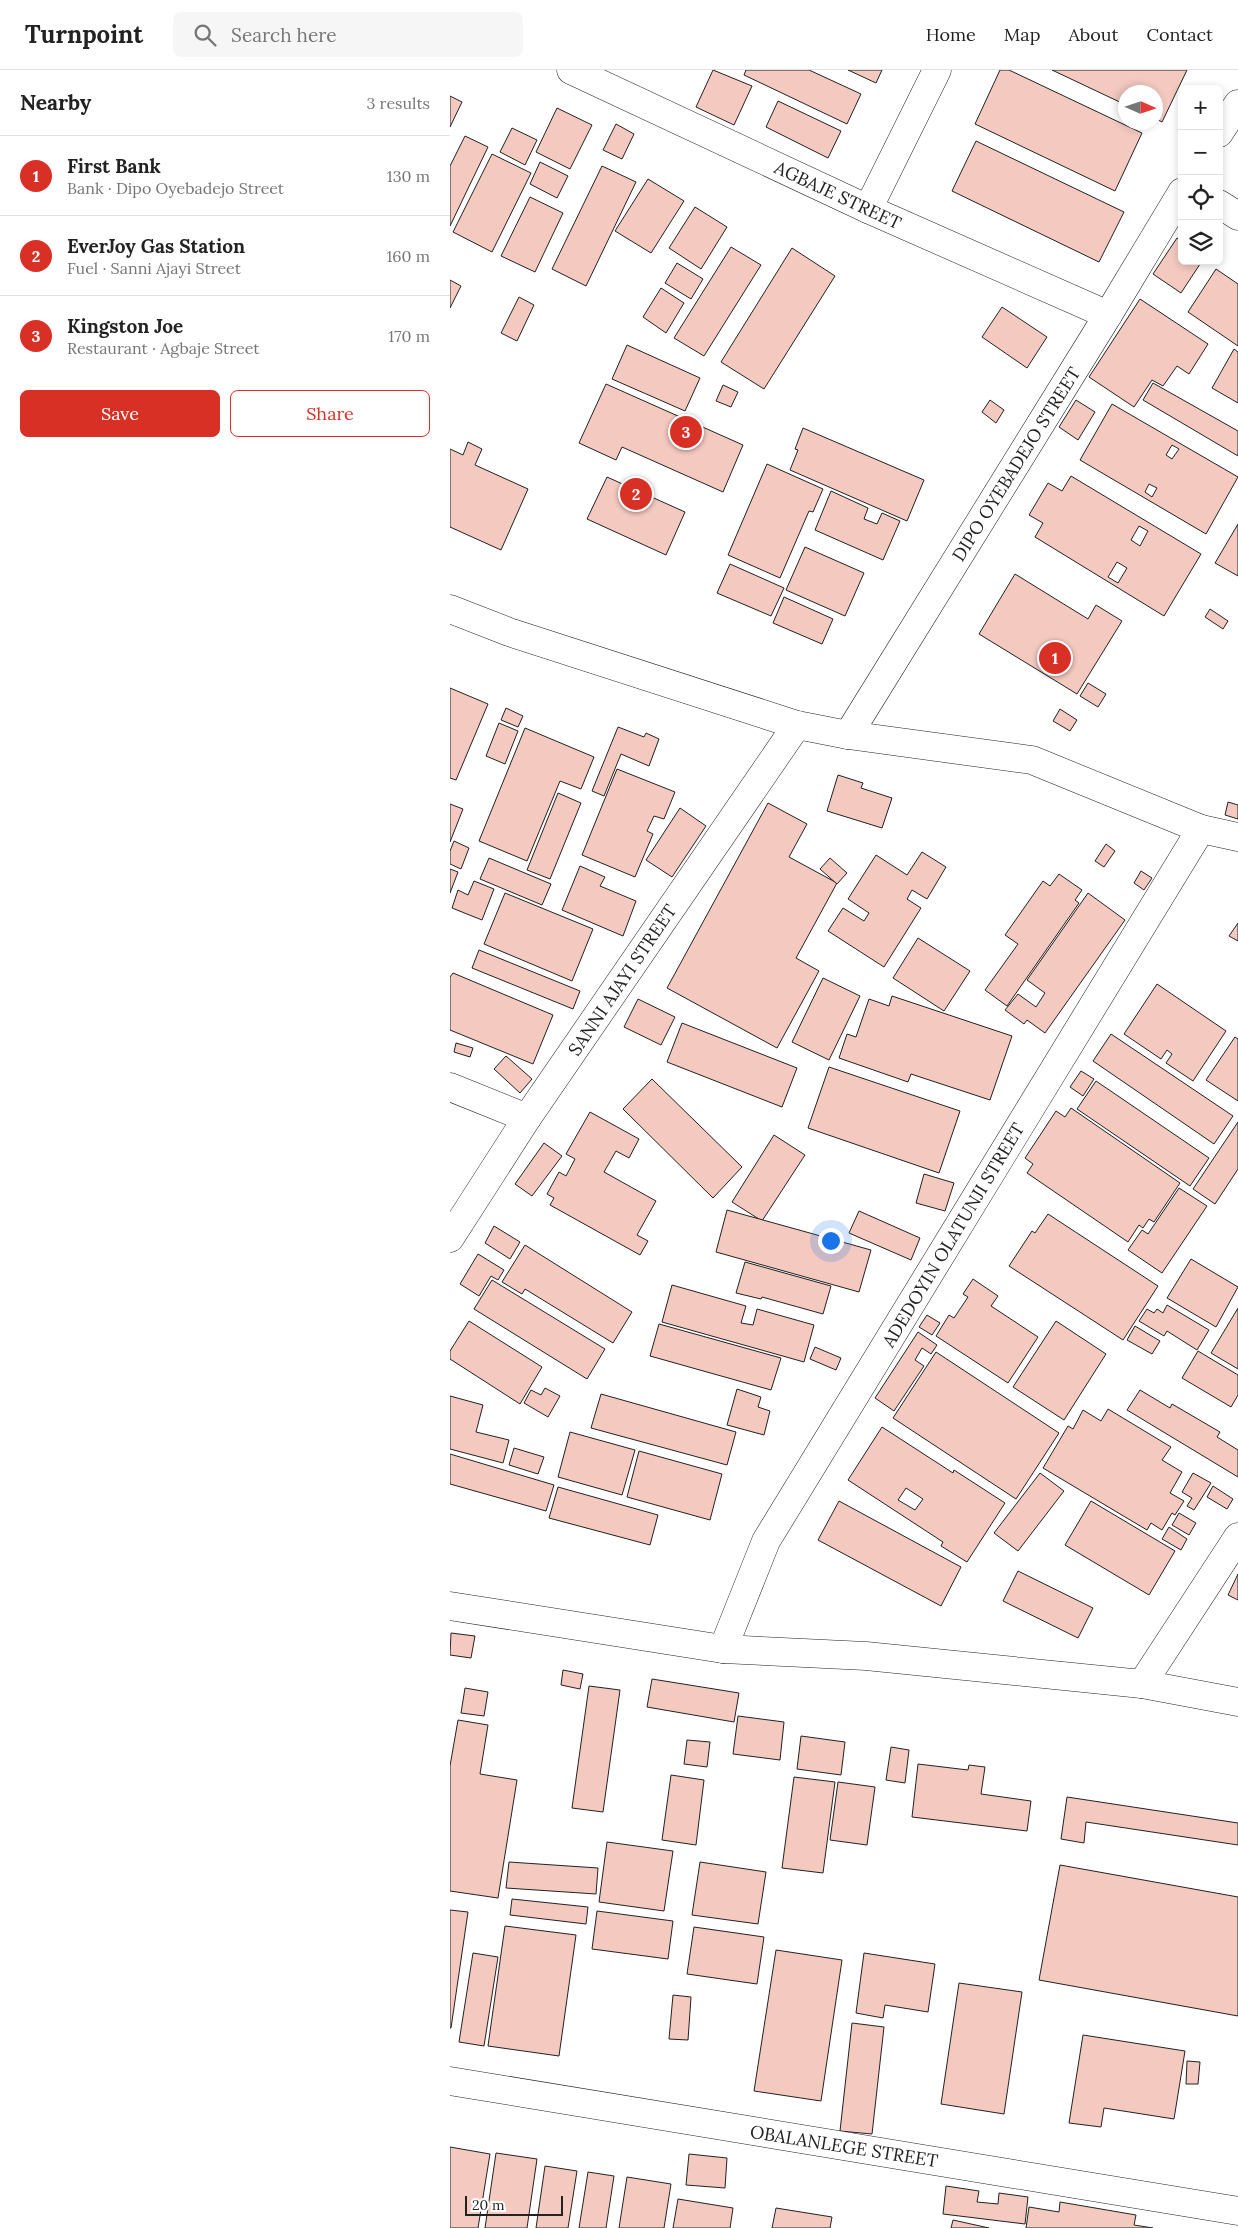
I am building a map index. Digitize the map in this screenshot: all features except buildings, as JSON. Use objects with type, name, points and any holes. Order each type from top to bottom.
[{"type":"street","name":"AGBAJE STREET","points":[[571,70],[868,209],[1108,315]]},
{"type":"street","points":[[868,209],[937,70]]},
{"type":"street","points":[[1221,130],[1238,104]]},
{"type":"street","name":"DIPO OYEBADEJO STREET","points":[[848,735],[1178,199]]},
{"type":"street","points":[[1223,207],[1238,216]]},
{"type":"street","points":[[450,609],[509,632],[797,725],[848,735],[1032,760],[1201,829],[1238,837]]},
{"type":"street","name":"SANNI AJAYI STREET","points":[[450,1238],[527,1118],[797,725]]},
{"type":"street","name":"ADEDOYIN OLATUNJI STREET","points":[[723,1650],[766,1541],[1201,829]]},
{"type":"street","points":[[450,1087],[527,1118]]},
{"type":"street","points":[[1142,1684],[1238,1536]]},
{"type":"street","points":[[450,1606],[723,1650],[866,1656],[1142,1684],[1238,1702]]},
{"type":"street","name":"OBALANLEGE STREET","points":[[450,2082],[1238,2211]]},
{"type":"street","points":[[1234,2228],[1238,2220]]},
{"type":"place","name":"Kingston Joe","points":[[686,432]]},
{"type":"place","name":"EverJoy Gas Station","points":[[636,494]]},
{"type":"place","name":"First Bank","points":[[1055,658]]}]
